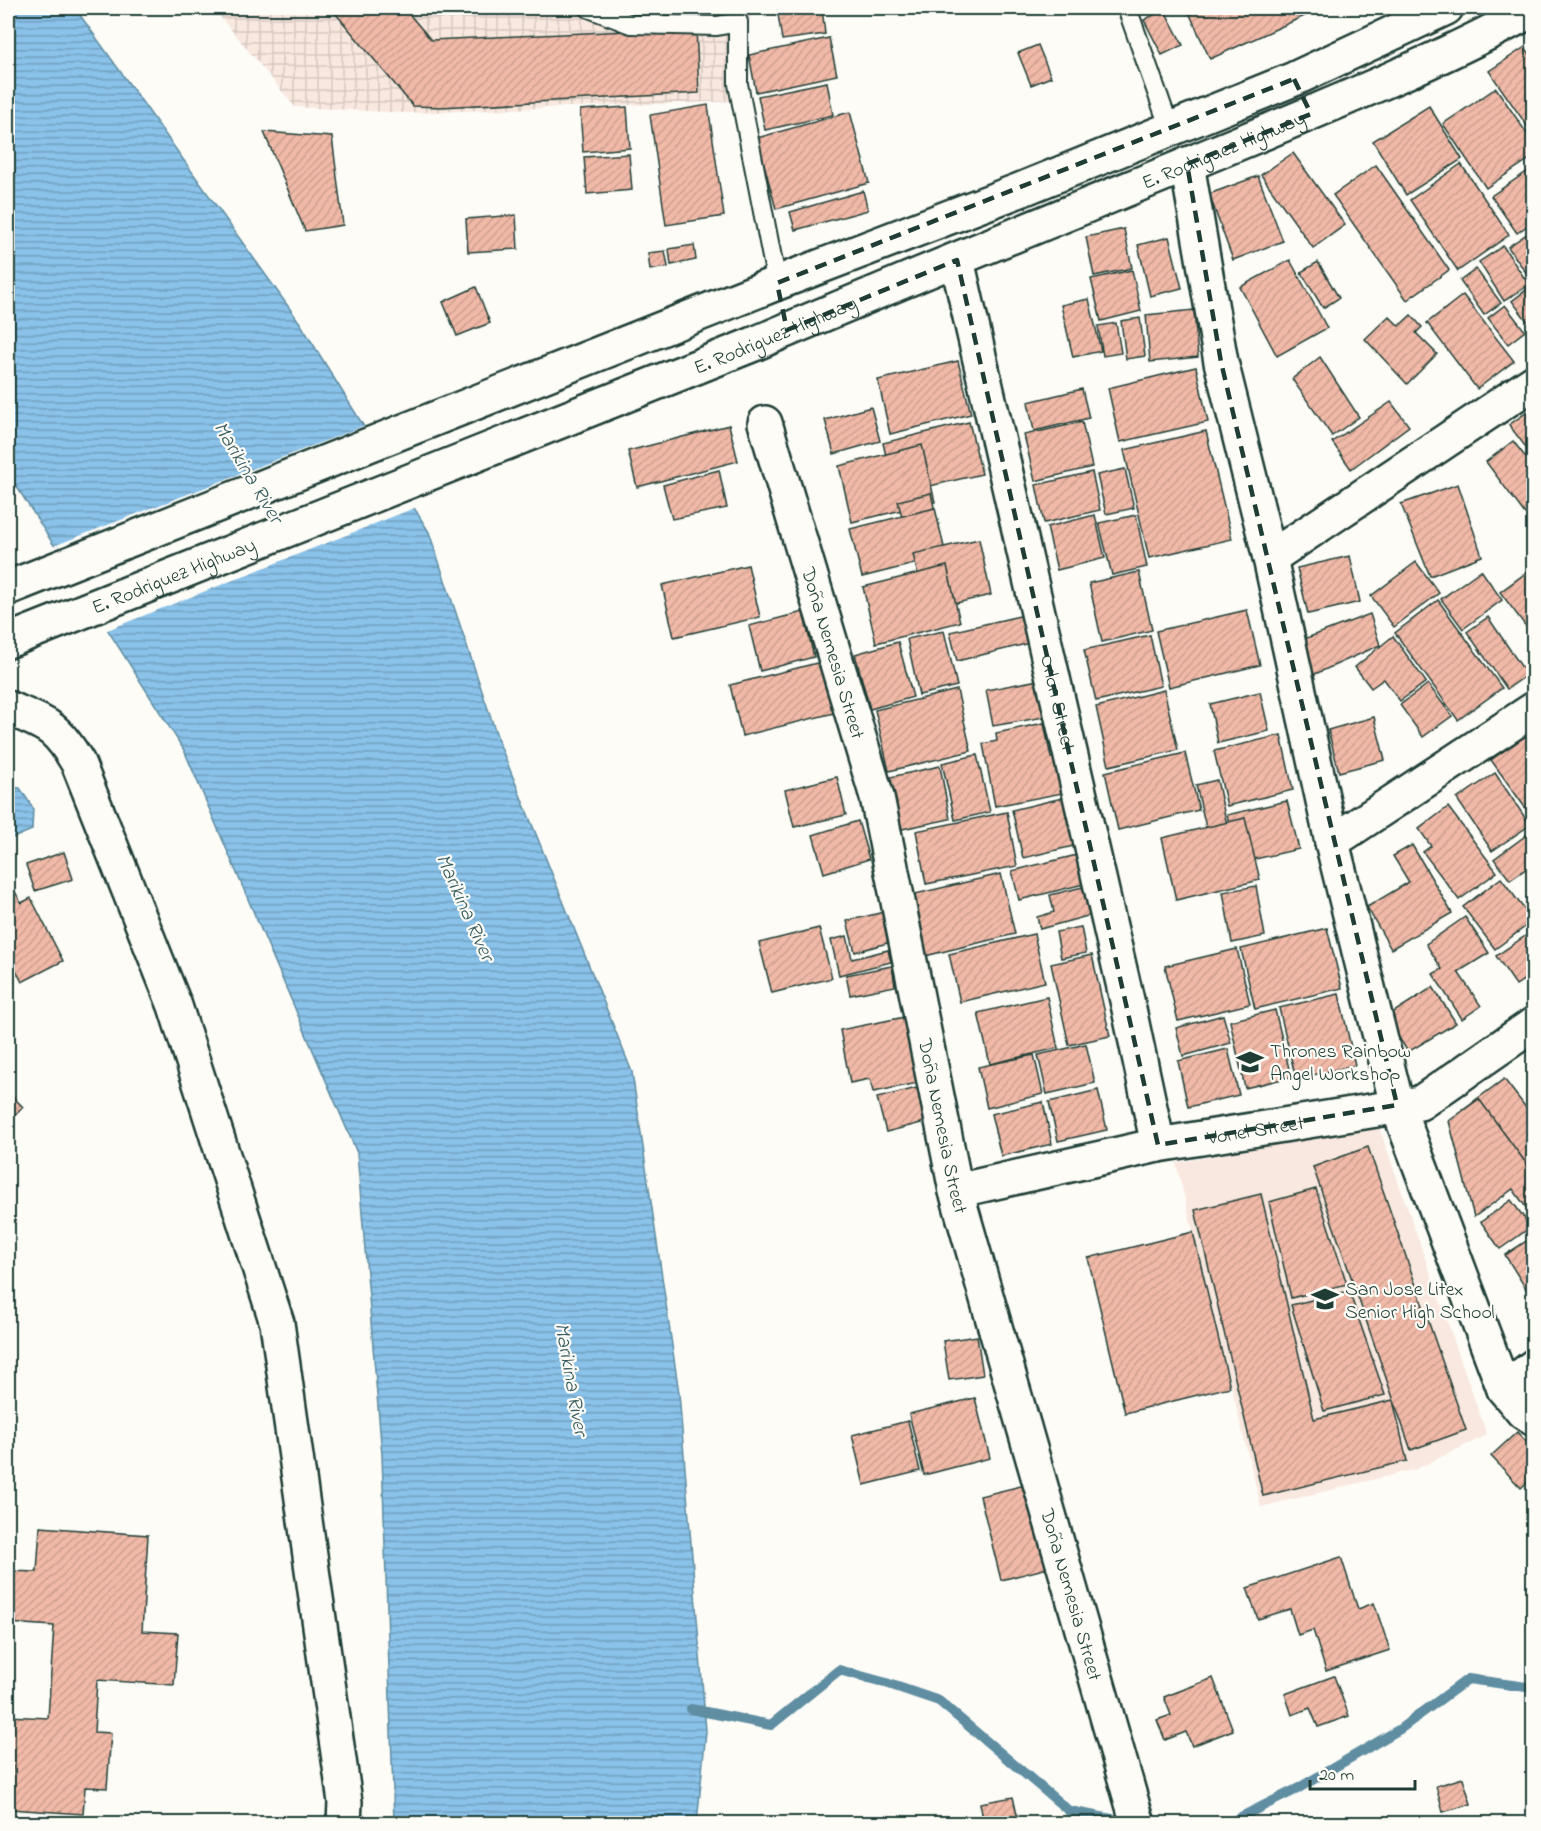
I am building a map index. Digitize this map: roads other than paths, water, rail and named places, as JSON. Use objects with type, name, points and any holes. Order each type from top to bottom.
[{"type":"street","name":"E. Rodriguez Highway","points":[[8,588],[730,301],[1020,190],[1294,79],[1446,8]]},
{"type":"street","name":"E. Rodriguez Highway","points":[[8,640],[787,330],[1311,114],[1414,69],[1533,9]]},
{"type":"street","points":[[1294,79],[1311,114]]},
{"type":"street","points":[[1187,164],[1221,362],[1270,558],[1332,842],[1397,1105],[1504,1389],[1523,1412],[1533,1419]]},
{"type":"street","name":"Orlon Street","points":[[957,260],[1129,1009],[1158,1145]]},
{"type":"street","points":[[777,283],[787,330]]},
{"type":"street","points":[[1270,558],[1533,382]]},
{"type":"street","name":"Doña Nemesia Street","points":[[765,423],[877,797],[956,1191],[1135,1815]]},
{"type":"street","points":[[8,708],[51,727],[65,741],[78,763],[175,1006],[277,1323],[345,1802],[344,1824]]},
{"type":"street","points":[[1332,842],[1533,709]]},
{"type":"street","name":"Vonel Street","points":[[956,1191],[1158,1145],[1420,1103],[1533,1024]]},
{"type":"street","points":[[1504,1389],[1533,1366]]},
{"type":"lane","points":[[589,8],[631,24],[717,26],[740,15],[738,84],[777,283]]},
{"type":"lane","points":[[1127,8],[1170,129]]},
{"type":"water","name":"Marikina River","points":[[8,8],[75,8],[300,323],[429,532],[500,745],[632,1072],[679,1393],[706,1731],[697,1823],[394,1823],[382,1455],[357,1153],[184,750],[8,473]]},
{"type":"water","points":[[8,787],[20,788],[33,808],[32,830],[8,840]]},
{"type":"waterway","points":[[691,1709],[771,1725],[839,1670],[939,1701],[1069,1811],[1133,1823]]},
{"type":"waterway","points":[[1227,1824],[1297,1789],[1400,1729],[1468,1679],[1534,1688]]},
{"type":"place","name":"Thrones Rainbow Angel Workshop","points":[[1250,1062]]},
{"type":"place","name":"San Jose Litex Senior High School","points":[[1325,1299]]}]
